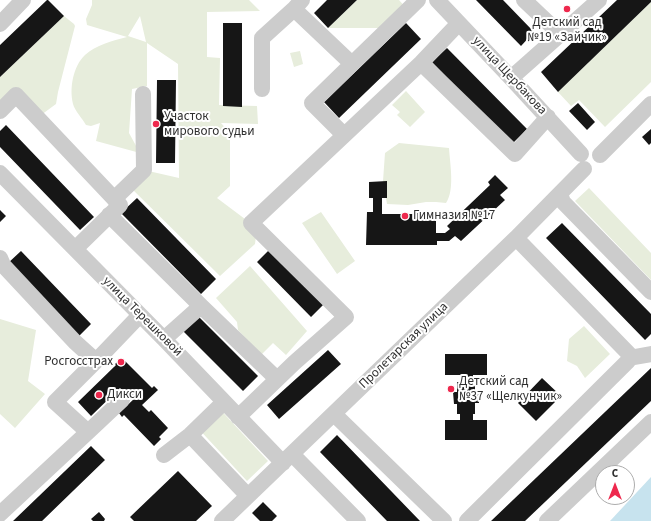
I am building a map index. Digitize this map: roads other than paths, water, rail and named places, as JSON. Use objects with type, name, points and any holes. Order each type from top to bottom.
[{"type":"street","points":[[0,24],[23,0]]},
{"type":"street","points":[[344,135],[312,103],[418,0]]},
{"type":"street","name":"улица Щербакова","points":[[437,0],[548,117],[582,162]]},
{"type":"street","points":[[524,0],[560,34]]},
{"type":"street","points":[[511,78],[599,0]]},
{"type":"street","points":[[262,89],[262,38],[296,3],[352,64]]},
{"type":"street","points":[[238,417],[346,317],[251,223],[421,63],[459,24]]},
{"type":"street","points":[[421,63],[515,154],[548,117]]},
{"type":"street","points":[[114,199],[144,170],[144,94]]},
{"type":"street","points":[[0,112],[16,95],[120,205],[75,249]]},
{"type":"street","points":[[582,162],[587,150],[594,150],[600,155],[651,104]]},
{"type":"street","name":"Пролетарская улица","points":[[222,521],[450,305],[560,194],[582,162]]},
{"type":"street","name":"улица Терешковой","points":[[0,172],[164,339],[238,417],[290,457],[358,521]]},
{"type":"street","points":[[560,194],[563,202],[651,292]]},
{"type":"street","points":[[109,216],[278,379]]},
{"type":"street","points":[[467,521],[628,361],[629,358],[629,354],[516,238]]},
{"type":"street","points":[[0,258],[3,265],[75,342],[96,361]]},
{"type":"street","points":[[164,339],[201,306]]},
{"type":"street","points":[[88,432],[55,402],[140,315]]},
{"type":"street","points":[[629,358],[651,354]]},
{"type":"street","points":[[0,514],[122,400]]},
{"type":"street","points":[[164,456],[190,435],[224,402]]},
{"type":"street","points":[[334,414],[444,521]]},
{"type":"street","points":[[547,521],[651,422]]},
{"type":"street","points":[[190,435],[248,496]]},
{"type":"water","points":[[651,477],[651,521],[610,521],[625,505],[635,505],[635,494]]},
{"type":"place","name":"Детский сад №19 «Зайчик»","points":[[567,9]]},
{"type":"place","name":"Участок мирового судьи","points":[[156,124]]},
{"type":"place","name":"Гимназия №17","points":[[405,216]]},
{"type":"place","name":"Росгосстрах","points":[[121,362]]},
{"type":"place","name":"Детский сад №37 «Щелкунчик»","points":[[451,389]]},
{"type":"place","name":"Дикси","points":[[99,395]]}]
